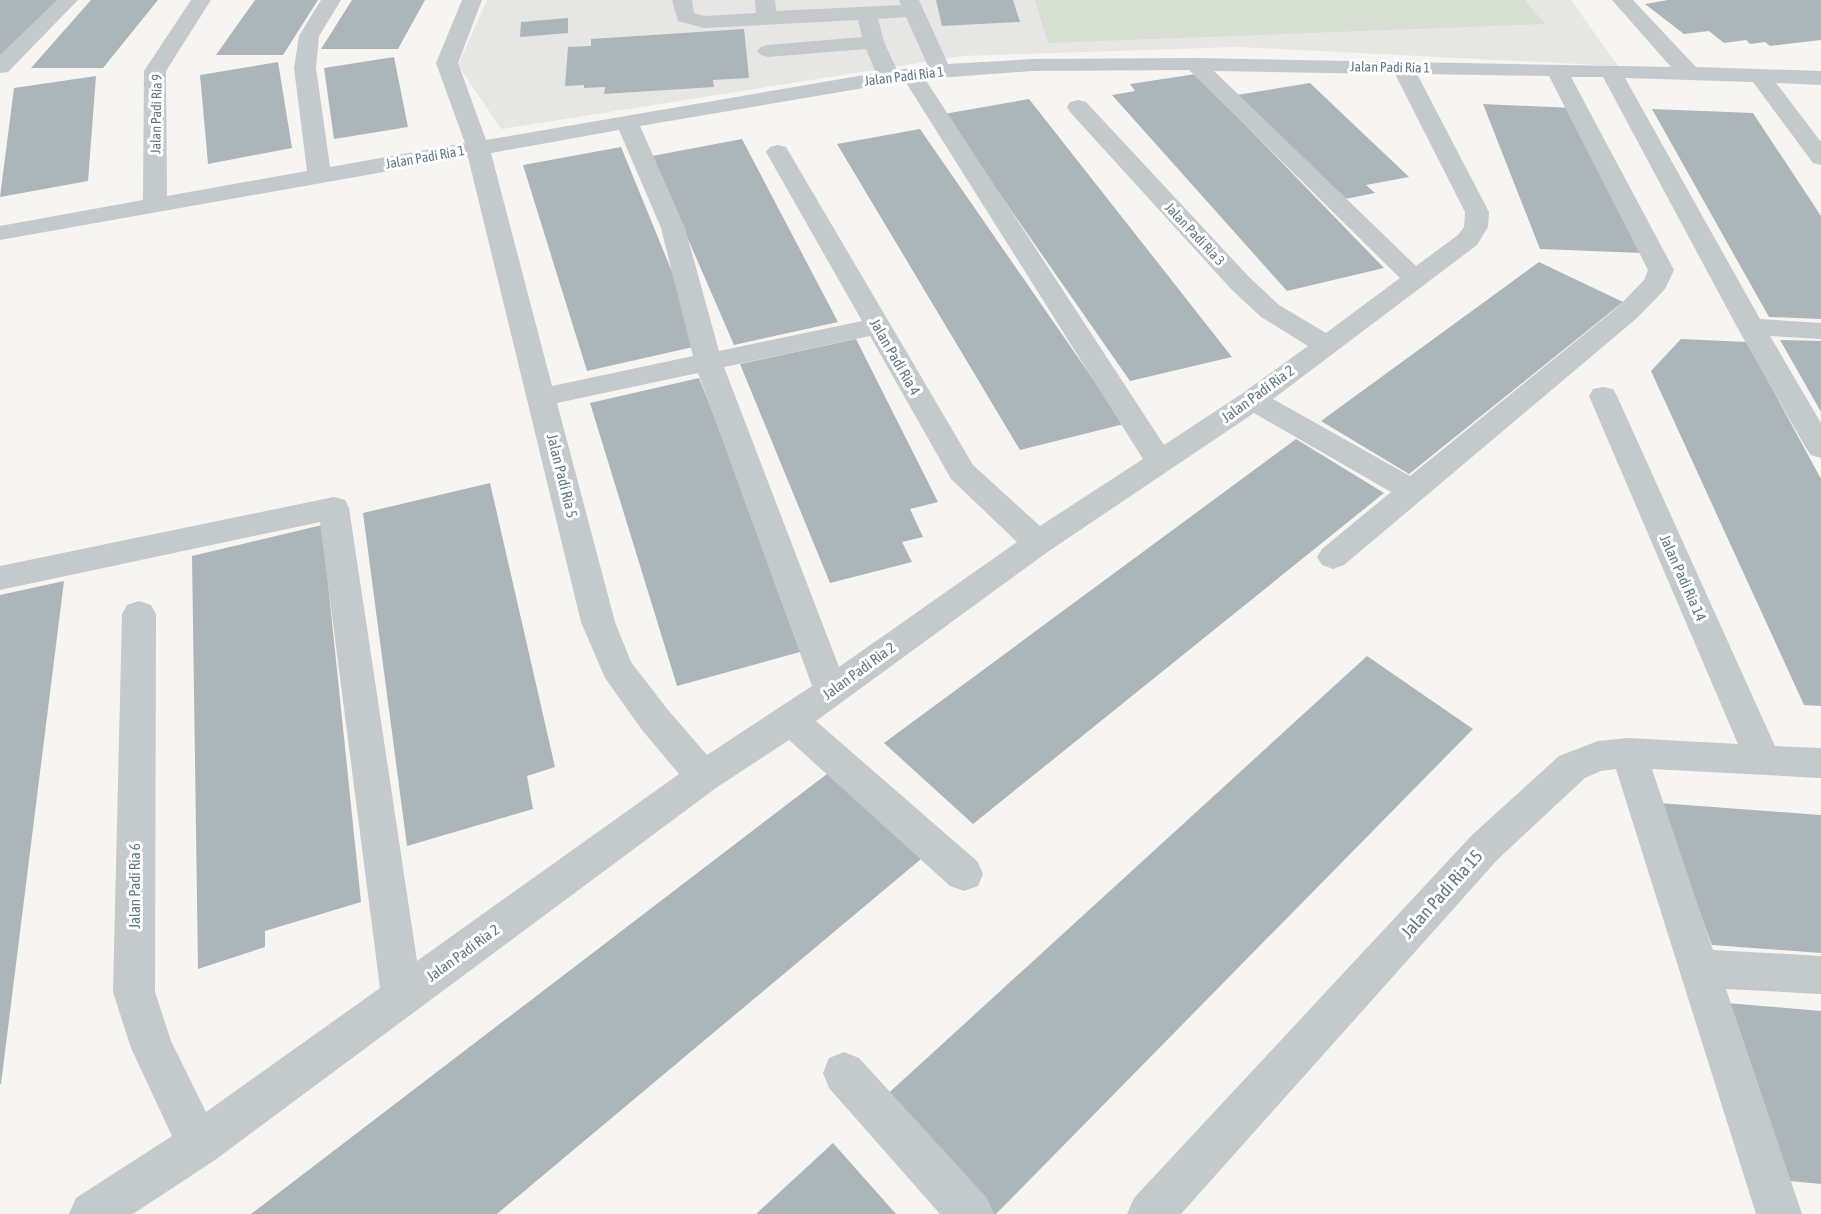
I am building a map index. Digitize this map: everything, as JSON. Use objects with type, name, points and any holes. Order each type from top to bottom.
[{"type":"street","points":[[0,67],[68,0]]},
{"type":"street","name":"Jalan Padi Ria 9","points":[[155,205],[155,71],[201,0]]},
{"type":"street","points":[[319,176],[305,68],[309,36],[331,0]]},
{"type":"street","name":"Jalan Padi Ria 5","points":[[472,0],[447,63],[478,148],[598,622],[617,668],[655,720],[703,777]]},
{"type":"street","points":[[682,0],[685,17],[696,21],[766,9],[866,14],[911,5],[941,72]]},
{"type":"street","points":[[1622,0],[1690,74]]},
{"type":"street","points":[[866,14],[874,42],[900,76],[1159,461]]},
{"type":"street","points":[[768,51],[874,42]]},
{"type":"street","points":[[1195,64],[1414,278]]},
{"type":"street","name":"Jalan Padi Ria 1","points":[[0,232],[753,99],[900,76],[941,72],[1033,65],[1195,64],[1610,71],[1820,79]]},
{"type":"street","name":"Jalan Padi Ria 2","points":[[92,1214],[199,1144],[703,777],[791,720],[1038,543],[1253,400],[1325,344],[1468,240],[1476,227],[1477,212],[1402,67]]},
{"type":"street","points":[[1332,556],[1628,312],[1656,283],[1661,270],[1559,71]]},
{"type":"street","points":[[1610,71],[1751,327],[1821,447]]},
{"type":"street","points":[[1759,76],[1800,114],[1821,158]]},
{"type":"street","name":"Jalan Padi Ria 3","points":[[1078,108],[1240,283],[1270,310],[1325,344]]},
{"type":"street","points":[[627,122],[673,228],[708,362],[831,690]]},
{"type":"street","name":"Jalan Padi Ria 4","points":[[778,152],[962,471],[1038,543]]},
{"type":"street","points":[[542,397],[878,327]]},
{"type":"street","points":[[1751,327],[1821,331]]},
{"type":"street","name":"Jalan Padi Ria 14","points":[[1603,396],[1763,760]]},
{"type":"street","points":[[1253,400],[1412,491]]},
{"type":"street","points":[[0,578],[334,508],[402,998]]},
{"type":"street","name":"Jalan Padi Ria 6","points":[[139,615],[134,992],[152,1048],[199,1144]]},
{"type":"street","points":[[791,720],[964,874]]},
{"type":"street","points":[[1629,753],[1779,1214]]},
{"type":"street","name":"Jalan Padi Ria 15","points":[[1150,1214],[1485,847],[1572,767],[1598,756],[1629,753],[1821,763]]},
{"type":"street","points":[[1698,968],[1821,975]]},
{"type":"street","points":[[844,1073],[971,1214]]},
{"type":"shaded area","points":[[487,0],[1571,0],[1618,66],[1238,47],[963,56],[501,129],[458,65]]},
{"type":"shaded area","points":[[1035,0],[1525,0],[1545,24],[1048,43]]},
{"type":"building","points":[[0,0],[62,0],[0,63]]},
{"type":"building","points":[[91,0],[158,0],[103,68],[31,68]]},
{"type":"building","points":[[255,0],[318,0],[283,55],[216,55]]},
{"type":"building","points":[[352,0],[425,0],[398,49],[321,49]]},
{"type":"building","points":[[936,0],[1013,0],[1020,22],[942,26]]},
{"type":"building","points":[[1668,0],[1821,0],[1821,40],[1770,46],[1765,42],[1750,44],[1746,40],[1724,43],[1709,31],[1684,34],[1645,4]]},
{"type":"building","points":[[568,18],[568,33],[520,37],[521,22]]},
{"type":"building","points":[[744,29],[749,78],[713,80],[714,87],[604,94],[605,87],[565,86],[568,47],[591,46],[591,39]]},
{"type":"building","points":[[394,57],[408,127],[334,139],[324,68]]},
{"type":"building","points":[[278,62],[292,148],[208,164],[200,75]]},
{"type":"building","points":[[1196,74],[1384,268],[1287,291],[1112,95],[1135,91],[1130,84]]},
{"type":"building","points":[[96,76],[88,181],[0,197],[14,88]]},
{"type":"building","points":[[1310,83],[1409,177],[1366,185],[1375,193],[1340,200],[1237,95]]},
{"type":"building","points":[[1029,99],[1232,357],[1130,381],[944,114]]},
{"type":"building","points":[[1483,104],[1574,108],[1643,253],[1540,249]]},
{"type":"building","points":[[1652,109],[1753,113],[1821,216],[1821,319],[1769,317]]},
{"type":"building","points":[[920,129],[1124,424],[1020,450],[837,144]]},
{"type":"building","points":[[742,139],[838,322],[734,345],[652,156]]},
{"type":"building","points":[[621,147],[702,345],[587,371],[523,165]]},
{"type":"building","points":[[1539,262],[1623,302],[1409,474],[1321,421]]},
{"type":"building","points":[[856,339],[938,502],[910,509],[923,537],[902,542],[912,562],[830,583],[740,364]]},
{"type":"building","points":[[1681,339],[1747,342],[1821,479],[1821,706],[1804,705],[1651,371]]},
{"type":"building","points":[[1780,340],[1821,341],[1821,412]]},
{"type":"building","points":[[699,378],[807,650],[677,686],[590,403]]},
{"type":"building","points":[[1296,439],[1384,493],[973,824],[884,743]]},
{"type":"building","points":[[490,483],[555,767],[527,776],[533,809],[407,846],[363,513]]},
{"type":"building","points":[[322,525],[361,902],[265,931],[265,947],[198,969],[192,556]]},
{"type":"building","points":[[64,581],[1,1084],[0,1084],[0,595]]},
{"type":"building","points":[[1367,656],[1473,729],[996,1214],[986,1214],[881,1100]]},
{"type":"building","points":[[840,764],[933,849],[497,1214],[251,1214]]},
{"type":"building","points":[[1659,803],[1821,815],[1821,953],[1712,945]]},
{"type":"building","points":[[1715,1002],[1821,1011],[1821,1184],[1779,1180]]},
{"type":"building","points":[[833,1143],[896,1214],[756,1214]]}]
